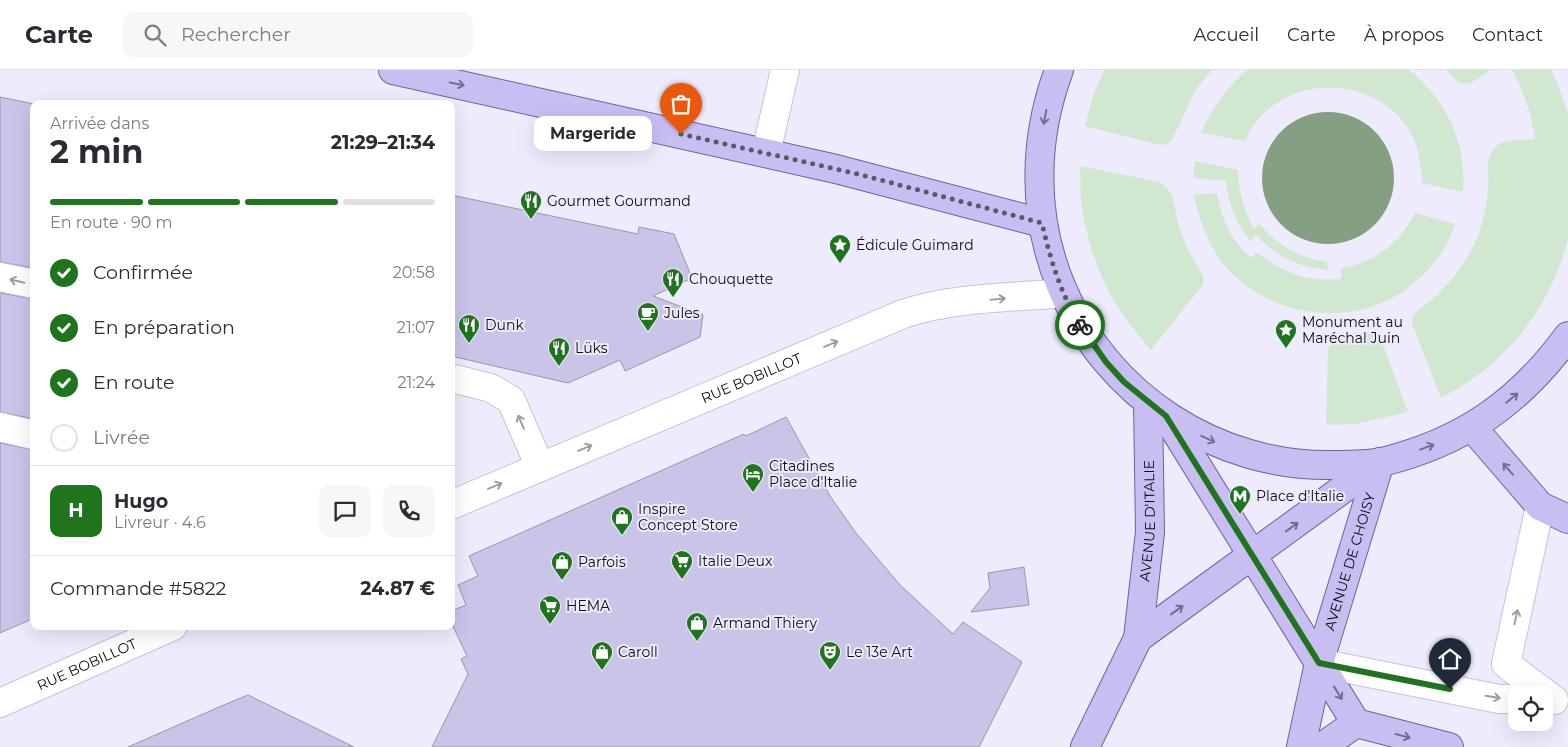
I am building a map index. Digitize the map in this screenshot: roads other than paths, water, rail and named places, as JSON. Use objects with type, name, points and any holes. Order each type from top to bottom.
[{"type":"main road","points":[[393,70],[862,175],[1042,223]]},
{"type":"main road","points":[[1059,70],[1047,107],[1040,153],[1040,200],[1042,223],[1054,268],[1064,293],[1075,318],[1124,382],[1157,409],[1213,442],[1264,458],[1318,466],[1380,462],[1448,439],[1472,427],[1495,412],[1522,390],[1553,357],[1568,336]]},
{"type":"main road","points":[[1157,409],[1252,555],[1356,723],[1450,747]]},
{"type":"main road","name":"AVENUE D'ITALIE","points":[[1085,747],[1138,638],[1150,532],[1157,409]]},
{"type":"main road","points":[[1472,427],[1540,506],[1568,519]]},
{"type":"main road","name":"AVENUE D'ITALIE","points":[[1138,638],[1380,462]]},
{"type":"main road","name":"AVENUE DE CHOISY","points":[[1301,747],[1319,663],[1380,462]]},
{"type":"main road","points":[[1322,747],[1356,723]]},
{"type":"street","points":[[766,153],[785,70]]},
{"type":"street","points":[[0,277],[30,283]]},
{"type":"street","name":"RUE BOBILLOT","points":[[455,503],[911,312],[950,303],[1064,293]]},
{"type":"street","points":[[455,379],[491,388],[511,400],[540,466]]},
{"type":"street","points":[[0,428],[30,434]]},
{"type":"street","points":[[1540,506],[1506,664],[1555,700]]},
{"type":"street","name":"RUE BOBILLOT","points":[[0,703],[164,630]]},
{"type":"street","points":[[1319,663],[1508,699]]},
{"type":"place","name":"Margeride","points":[[681,134]]},
{"type":"place","name":"Gourmet Gourmand","points":[[531,220]]},
{"type":"place","name":"Édicule Guimard","points":[[840,264]]},
{"type":"place","name":"Chouquette","points":[[673,298]]},
{"type":"place","name":"Jules","points":[[648,332]]},
{"type":"place","name":"Dunk","points":[[469,344]]},
{"type":"place","name":"Monument au Maréchal Juin","points":[[1286,349]]},
{"type":"place","name":"Lüks","points":[[559,367]]},
{"type":"place","name":"Citadines Place d'Italie","points":[[753,493]]},
{"type":"place","name":"Place d'Italie","points":[[1240,515]]},
{"type":"place","name":"Inspire Concept Store","points":[[622,536]]},
{"type":"place","name":"Italie Deux","points":[[682,580]]},
{"type":"place","name":"Parfois","points":[[562,581]]},
{"type":"place","name":"HEMA","points":[[550,625]]},
{"type":"place","name":"Armand Thiery","points":[[697,642]]},
{"type":"place","name":"Caroll","points":[[602,671]]},
{"type":"place","name":"Le 13e Art","points":[[830,671]]}]
